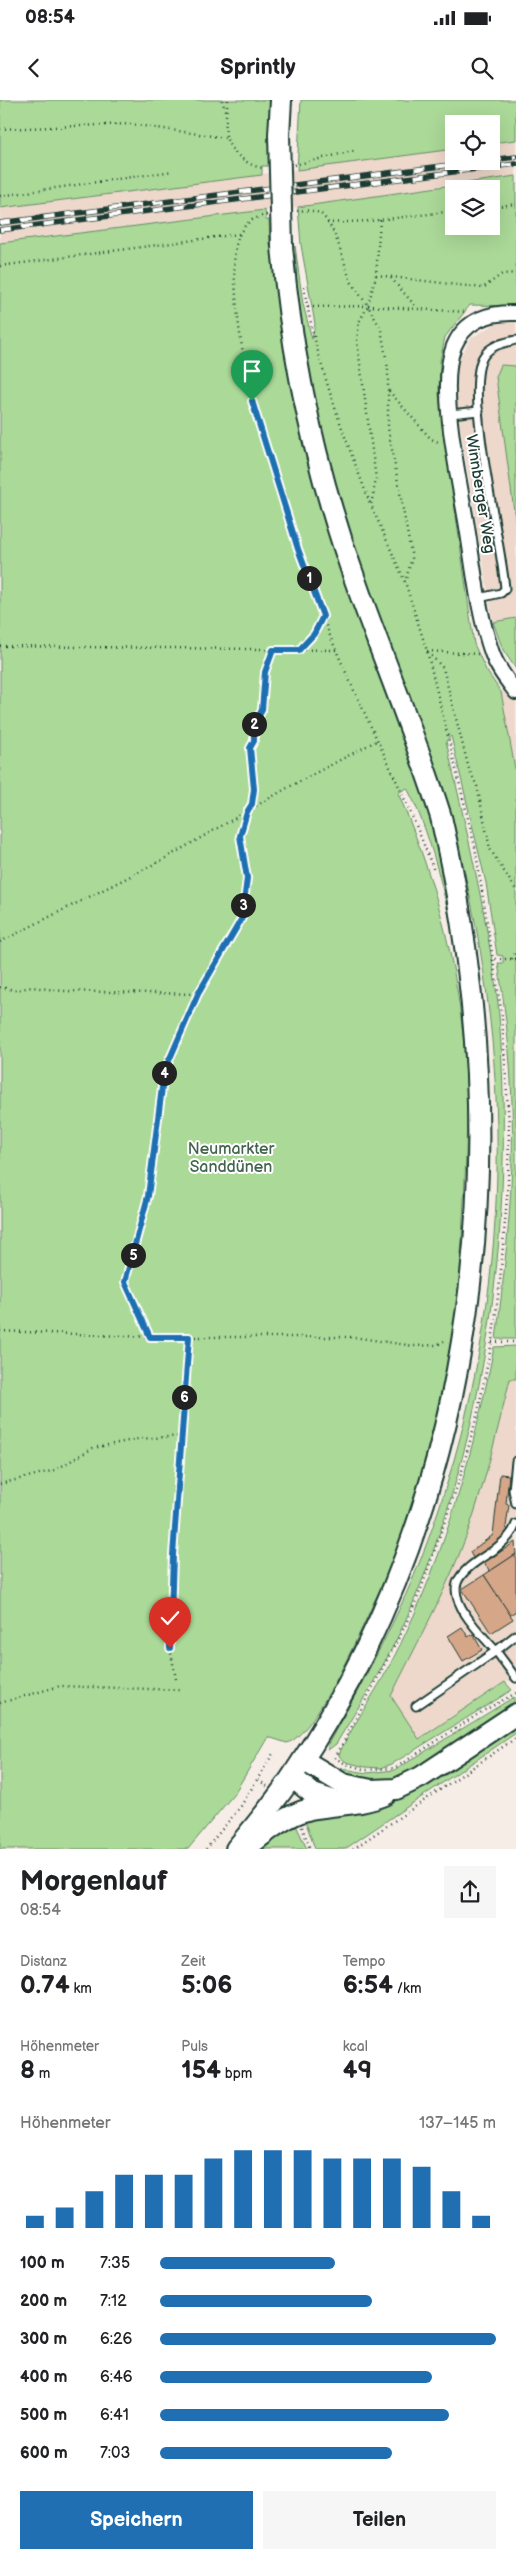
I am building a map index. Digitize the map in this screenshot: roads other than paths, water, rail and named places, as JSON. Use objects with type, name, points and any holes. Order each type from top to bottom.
[{"type":"main road","points":[[236,1849],[292,1777],[348,1683],[393,1595],[420,1528],[441,1467],[462,1391],[474,1332],[486,1233],[490,1118],[486,1034],[466,914],[441,818],[359,592],[318,461],[303,394],[291,324],[282,246],[280,100]]},
{"type":"main road","points":[[244,1849],[297,1814],[344,1803],[369,1801],[396,1790],[421,1777],[516,1714]]},
{"type":"main road","points":[[303,1760],[343,1784],[371,1790],[396,1790]]},
{"type":"main road","points":[[292,1777],[318,1797],[344,1803]]},
{"type":"street","name":"Winnberger Weg","points":[[516,313],[493,313],[470,325],[454,347],[448,372],[450,414],[479,598],[493,655],[516,692]]},
{"type":"lane","points":[[479,598],[501,593],[505,589],[479,411],[477,376],[482,358],[492,348],[516,340]]},
{"type":"lane","points":[[450,414],[479,411]]},
{"type":"lane","points":[[516,1461],[513,1490],[516,1504]]},
{"type":"lane","points":[[516,1524],[514,1532],[463,1574],[457,1584],[458,1600],[464,1614],[496,1651],[516,1678]]},
{"type":"lane","points":[[416,1706],[516,1635]]},
{"type":"railway","points":[[500,159],[516,157]]},
{"type":"railway","points":[[0,230],[516,164]]},
{"type":"railway","points":[[0,223],[445,166]]},
{"type":"park label","name":"Neumarkter Sanddünen","points":[[231,1158]]}]
